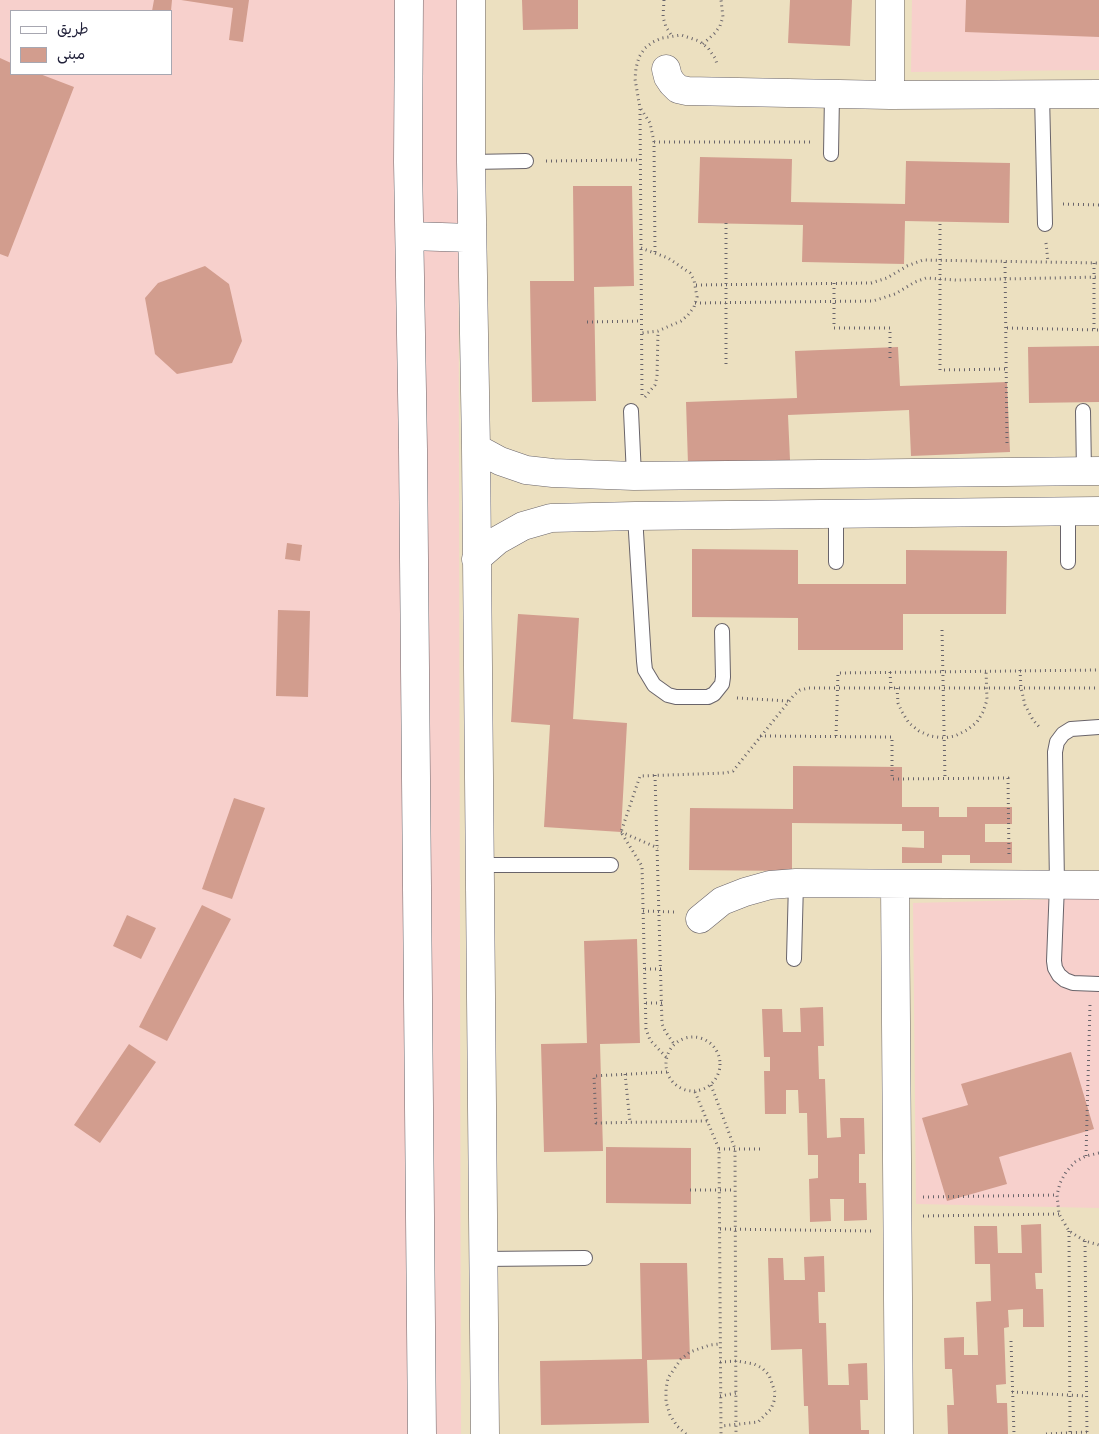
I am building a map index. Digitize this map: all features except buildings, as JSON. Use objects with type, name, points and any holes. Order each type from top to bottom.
[{"type":"street","points":[[409,0],[422,1434]]},
{"type":"street","points":[[471,0],[484,1434]]},
{"type":"street","points":[[890,0],[890,95]]},
{"type":"street","points":[[666,69],[672,83],[678,89],[687,91],[890,95],[1099,94]]},
{"type":"street","points":[[410,236],[472,238]]},
{"type":"street","points":[[476,448],[500,461],[526,470],[634,476],[1091,471]]},
{"type":"street","points":[[634,476],[635,516]]},
{"type":"street","points":[[476,559],[498,540],[524,526],[551,518],[1099,511]]},
{"type":"street","points":[[700,919],[722,901],[770,885],[796,883],[1099,885]]},
{"type":"street","points":[[895,885],[899,1434]]},
{"type":"lane","points":[[832,94],[832,148]]},
{"type":"lane","points":[[1042,95],[1045,224]]},
{"type":"lane","points":[[471,162],[526,161]]},
{"type":"lane","points":[[631,411],[634,476]]},
{"type":"lane","points":[[1084,411],[1091,471]]},
{"type":"lane","points":[[1068,511],[1068,562]]},
{"type":"lane","points":[[836,513],[836,562]]},
{"type":"lane","points":[[635,516],[645,670],[654,685],[668,695],[676,697],[708,697],[718,690],[724,678],[722,631]]},
{"type":"lane","points":[[1095,984],[1073,983],[1059,975],[1055,968],[1057,885],[1054,752],[1057,742],[1063,734],[1071,729],[1099,727]]},
{"type":"lane","points":[[479,865],[611,865]]},
{"type":"lane","points":[[794,959],[796,883]]},
{"type":"lane","points":[[483,1259],[585,1258]]},
{"type":"path","points":[[664,0],[663,17],[666,27],[672,36]]},
{"type":"path","points":[[703,44],[715,34],[724,17],[722,0]]},
{"type":"path","points":[[655,252],[654,142],[650,123],[640,108],[642,400],[650,391],[657,378],[658,331]]},
{"type":"path","points":[[654,142],[832,148]]},
{"type":"path","points":[[526,161],[641,160]]},
{"type":"path","points":[[1045,204],[1099,204]]},
{"type":"path","points":[[726,223],[726,368]]},
{"type":"path","points":[[940,224],[940,370],[1007,369]]},
{"type":"path","points":[[641,248],[655,252],[690,273],[696,285],[697,297],[688,315],[681,321],[658,331],[641,333]]},
{"type":"path","points":[[696,285],[879,281],[923,260],[1099,263]]},
{"type":"path","points":[[1005,262],[1007,472]]},
{"type":"path","points":[[1094,262],[1094,330]]},
{"type":"path","points":[[695,303],[872,301],[895,294],[926,278],[1006,279],[1099,276]]},
{"type":"path","points":[[834,283],[834,328],[890,328],[890,360]]},
{"type":"path","points":[[587,322],[641,322]]},
{"type":"path","points":[[1007,328],[1099,330]]},
{"type":"path","points":[[942,630],[944,778]]},
{"type":"path","points":[[897,688],[898,703],[909,723],[919,731],[930,736],[944,738],[955,736],[967,730],[983,712],[987,700],[986,670]]},
{"type":"path","points":[[1020,670],[1021,688],[1025,705],[1033,720],[1057,742]]},
{"type":"path","points":[[836,736],[838,673],[1099,670]]},
{"type":"path","points":[[890,672],[891,688]]},
{"type":"path","points":[[621,832],[640,776],[724,773],[733,771],[759,736],[800,690],[809,688],[1099,688]]},
{"type":"path","points":[[708,697],[789,701]]},
{"type":"path","points":[[759,736],[892,737],[892,779],[1008,778],[1010,885]]},
{"type":"path","points":[[655,775],[662,1024],[664,1031],[674,1044]]},
{"type":"path","points":[[621,832],[658,848]]},
{"type":"path","points":[[621,832],[642,866],[646,1029],[654,1045],[666,1057]]},
{"type":"path","points":[[645,969],[661,969]]},
{"type":"path","points":[[1086,1156],[1095,984]]},
{"type":"path","points":[[646,1003],[662,1003]]},
{"type":"path","points":[[692,1037],[702,1038],[710,1042],[717,1050],[720,1059],[720,1069],[717,1078],[711,1085],[695,1092],[677,1087],[667,1072],[666,1057],[674,1044],[682,1039],[692,1037]]},
{"type":"path","points":[[667,1072],[594,1076],[596,1123],[707,1121]]},
{"type":"path","points":[[625,1074],[630,1122]]},
{"type":"path","points":[[711,1085],[735,1149],[736,1434]]},
{"type":"path","points":[[695,1092],[720,1149],[721,1434]]},
{"type":"path","points":[[720,1149],[761,1149]]},
{"type":"path","points":[[1099,1153],[1086,1156],[1075,1162],[1066,1172],[1060,1183],[1057,1195],[1059,1214],[1069,1231],[1085,1241],[1099,1245]]},
{"type":"path","points":[[690,1190],[735,1190]]},
{"type":"path","points":[[720,1229],[736,1230],[898,1215],[1057,1195]]},
{"type":"path","points":[[898,1215],[1059,1214]]},
{"type":"path","points":[[1069,1231],[1070,1433]]},
{"type":"path","points":[[1046,1434],[1087,1433],[1085,1241]]},
{"type":"path","points":[[1011,1341],[1014,1434]]},
{"type":"path","points":[[686,1434],[677,1426],[670,1415],[666,1402],[668,1378],[677,1363],[690,1352],[704,1346],[720,1344]]},
{"type":"path","points":[[720,1362],[736,1361],[754,1364],[762,1368],[769,1375],[775,1392],[774,1401],[765,1416],[758,1422],[721,1426]]},
{"type":"path","points":[[720,1396],[736,1392]]},
{"type":"path","points":[[1012,1392],[1086,1396]]},
{"type":"shaded area","points":[[0,0],[458,0],[461,1434],[0,1434]]},
{"type":"shaded area","points":[[912,0],[1099,0],[1099,70],[911,72]]},
{"type":"shaded area","points":[[1099,898],[1099,1208],[916,1204],[913,903]]}]
